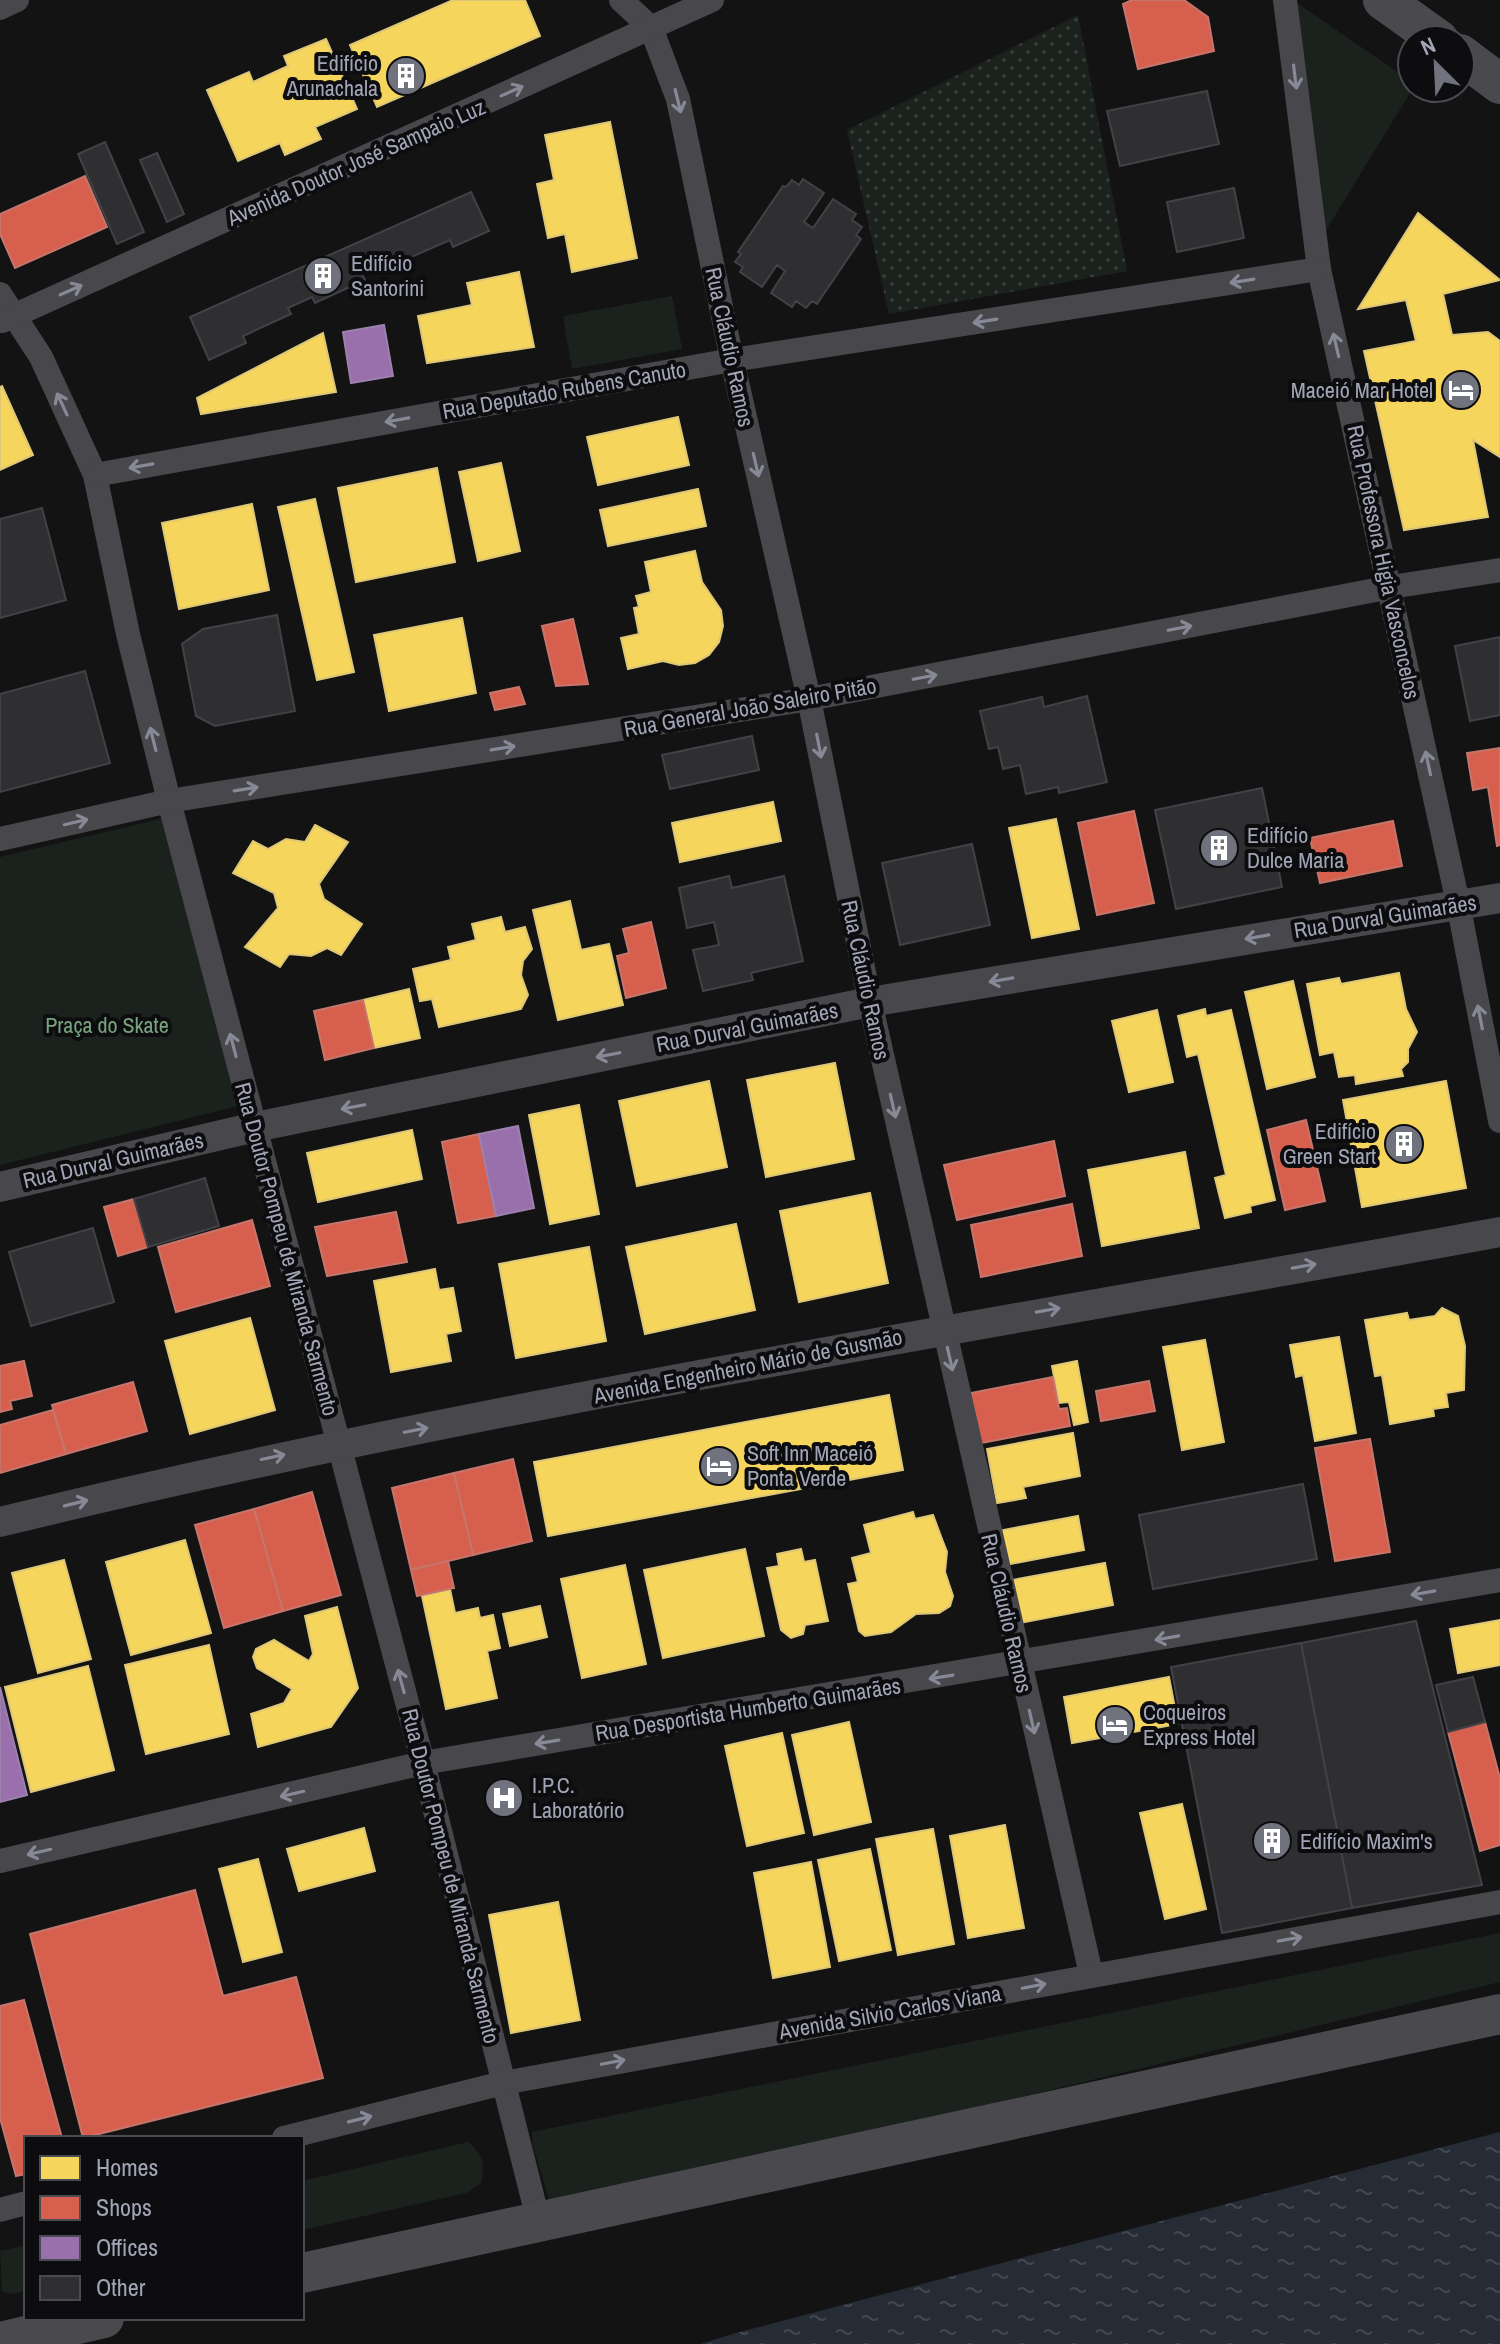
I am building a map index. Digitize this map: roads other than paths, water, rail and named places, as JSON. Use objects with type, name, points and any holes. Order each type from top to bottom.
[{"type":"main road","points":[[1383,0],[1417,24]]},
{"type":"main road","points":[[1476,66],[1500,84]]},
{"type":"main road","points":[[304,2273],[538,2219],[1500,2014]]},
{"type":"main road","points":[[0,2342],[95,2320]]},
{"type":"street","points":[[0,8],[17,0]]},
{"type":"street","name":"Rua Cláudio Ramos","points":[[621,0],[651,28],[678,99],[732,360],[809,699],[870,1002],[1018,1664],[1091,1974]]},
{"type":"street","name":"Avenida Doutor José Sampaio Luz","points":[[7,319],[712,0]]},
{"type":"street","name":"Rua Professora Higia Vasconcelos","points":[[1285,0],[1319,269],[1391,587],[1458,903],[1500,1121]]},
{"type":"street","name":"Rua Deputado Rubens Canuto","points":[[95,475],[732,360],[1319,269]]},
{"type":"street","name":"Rua Doutor Pompeu de Miranda Sarmento","points":[[0,294],[7,319],[41,357],[95,475],[128,634],[169,801],[423,1763],[538,2219]]},
{"type":"street","name":"Rua General João Saleiro Pitão","points":[[0,839],[169,801],[809,699],[1391,587],[1500,570]]},
{"type":"street","name":"Rua Durval Guimarães","points":[[0,1187],[255,1127],[870,1002],[1500,898]]},
{"type":"street","name":"Avenida Engenheiro Mário de Gusmão","points":[[0,1522],[207,1471],[943,1328],[1500,1232]]},
{"type":"street","name":"Rua Desportista Humberto Guimarães","points":[[0,1861],[423,1763],[1500,1580]]},
{"type":"street","name":"Avenida Silvio Carlos Viana","points":[[292,2136],[503,2083],[1500,1902]]},
{"type":"street","points":[[0,2210],[24,2204]]},
{"type":"water","points":[[1500,2132],[1500,2344],[700,2344],[736,2333]]},
{"type":"place","name":"Edifício Arunachala","points":[[406,76]]},
{"type":"place","name":"Edifício Santorini","points":[[323,276]]},
{"type":"place","name":"Maceió Mar Hotel","points":[[1461,390]]},
{"type":"place","name":"Edifício Dulce Maria","points":[[1219,848]]},
{"type":"place","name":"Edifício Green Start","points":[[1404,1144]]},
{"type":"place","name":"Soft Inn Maceió Ponta Verde","points":[[719,1466]]},
{"type":"place","name":"Coqueiros Express Hotel","points":[[1115,1725]]},
{"type":"place","name":"I.P.C. Laboratório","points":[[504,1798]]},
{"type":"place","name":"Edifício Maxim's","points":[[1272,1841]]},
{"type":"park label","name":"Praça do Skate","points":[[107,1025]]}]
